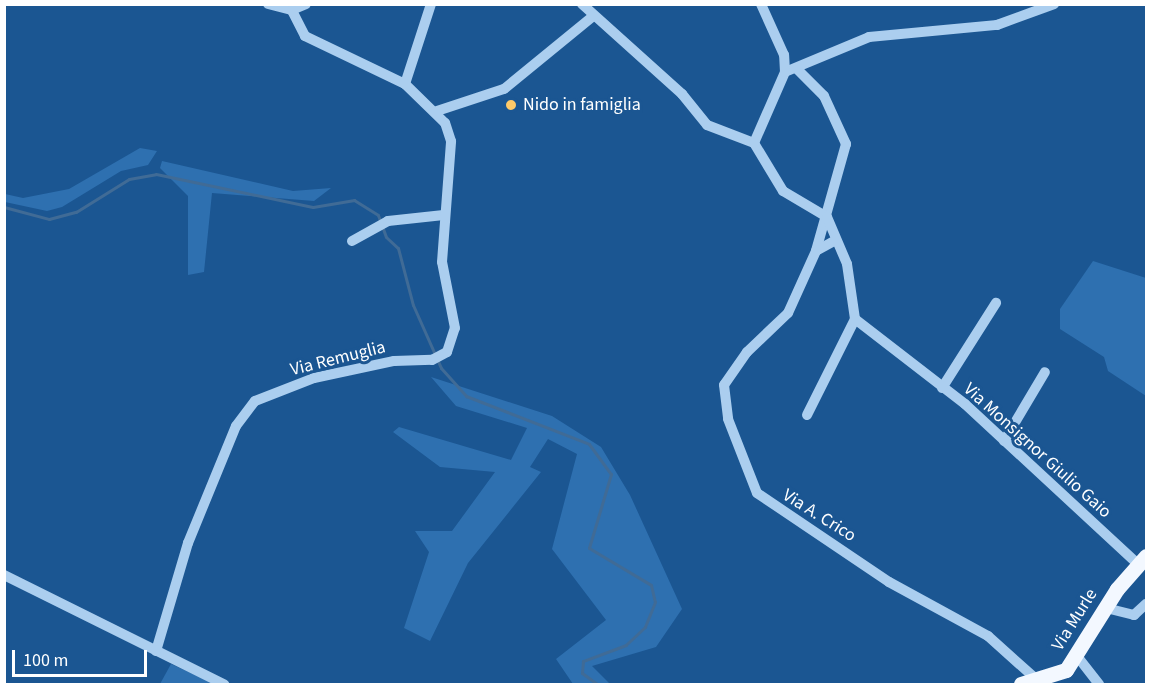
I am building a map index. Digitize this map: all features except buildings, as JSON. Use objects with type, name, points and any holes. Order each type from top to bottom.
[{"type":"main road","name":"Via Murle","points":[[1021,684],[1066,670],[1106,608],[1143,560]]},
{"type":"street","points":[[267,4],[292,10],[306,4]]},
{"type":"street","points":[[405,84],[431,4]]},
{"type":"street","points":[[582,4],[592,17],[682,94],[706,125],[754,143],[783,191],[827,217]]},
{"type":"street","points":[[754,143],[785,72],[784,55],[761,4]]},
{"type":"street","points":[[785,72],[797,69],[869,37],[997,25],[1054,4]]},
{"type":"street","name":"Via Remuglia","points":[[156,651],[188,543],[236,426],[255,401],[314,378],[386,363],[432,360],[443,355],[455,328],[442,262],[451,141],[437,111],[405,84],[305,36],[292,10]]},
{"type":"street","points":[[437,111],[504,88],[592,17]]},
{"type":"street","points":[[797,69],[824,96],[846,144],[827,217],[849,273],[855,319],[807,416]]},
{"type":"street","points":[[352,241],[388,221],[444,215]]},
{"type":"street","name":"Via A. Crico","points":[[827,217],[816,251],[788,313],[747,352],[724,385],[728,419],[757,493],[889,582],[988,636],[1036,680]]},
{"type":"street","points":[[816,251],[836,240]]},
{"type":"street","points":[[942,388],[996,303]]},
{"type":"street","name":"Via Monsignor Giulio Gaio","points":[[855,319],[942,388],[1143,560]]},
{"type":"street","points":[[1004,441],[1045,372]]},
{"type":"street","points":[[4,575],[224,684]]},
{"type":"street","points":[[1106,608],[1134,615],[1146,604]]},
{"type":"street","points":[[1077,656],[1099,684]]},
{"type":"shaded area","points":[[140,148],[157,151],[148,165],[121,171],[62,207],[47,211],[5,202],[5,194],[23,198],[69,189]]},
{"type":"shaded area","points":[[162,161],[293,191],[331,188],[314,201],[212,193],[204,272],[188,275],[188,196],[160,168]]},
{"type":"shaded area","points":[[1093,261],[1146,278],[1146,396],[1108,371],[1104,357],[1060,329],[1060,309]]},
{"type":"shaded area","points":[[431,377],[552,416],[601,447],[630,495],[682,609],[656,647],[592,666],[610,684],[573,684],[556,659],[606,620],[552,549],[577,454],[548,439],[530,467],[541,472],[468,563],[430,641],[404,628],[429,552],[415,531],[452,531],[495,472],[440,467],[393,432],[399,427],[511,460],[527,428],[456,406]]},
{"type":"shaded area","points":[[171,664],[215,684],[160,684]]},
{"type":"waterway","points":[[4,207],[49,219],[76,212],[129,179],[156,174],[313,207],[354,200],[378,215],[386,237],[398,248],[413,305],[441,368],[466,396],[589,444],[611,474],[589,548],[651,585],[655,602],[645,627],[626,645],[583,661],[582,673],[597,684]]},
{"type":"place","name":"Nido in famiglia","points":[[511,105]]}]
